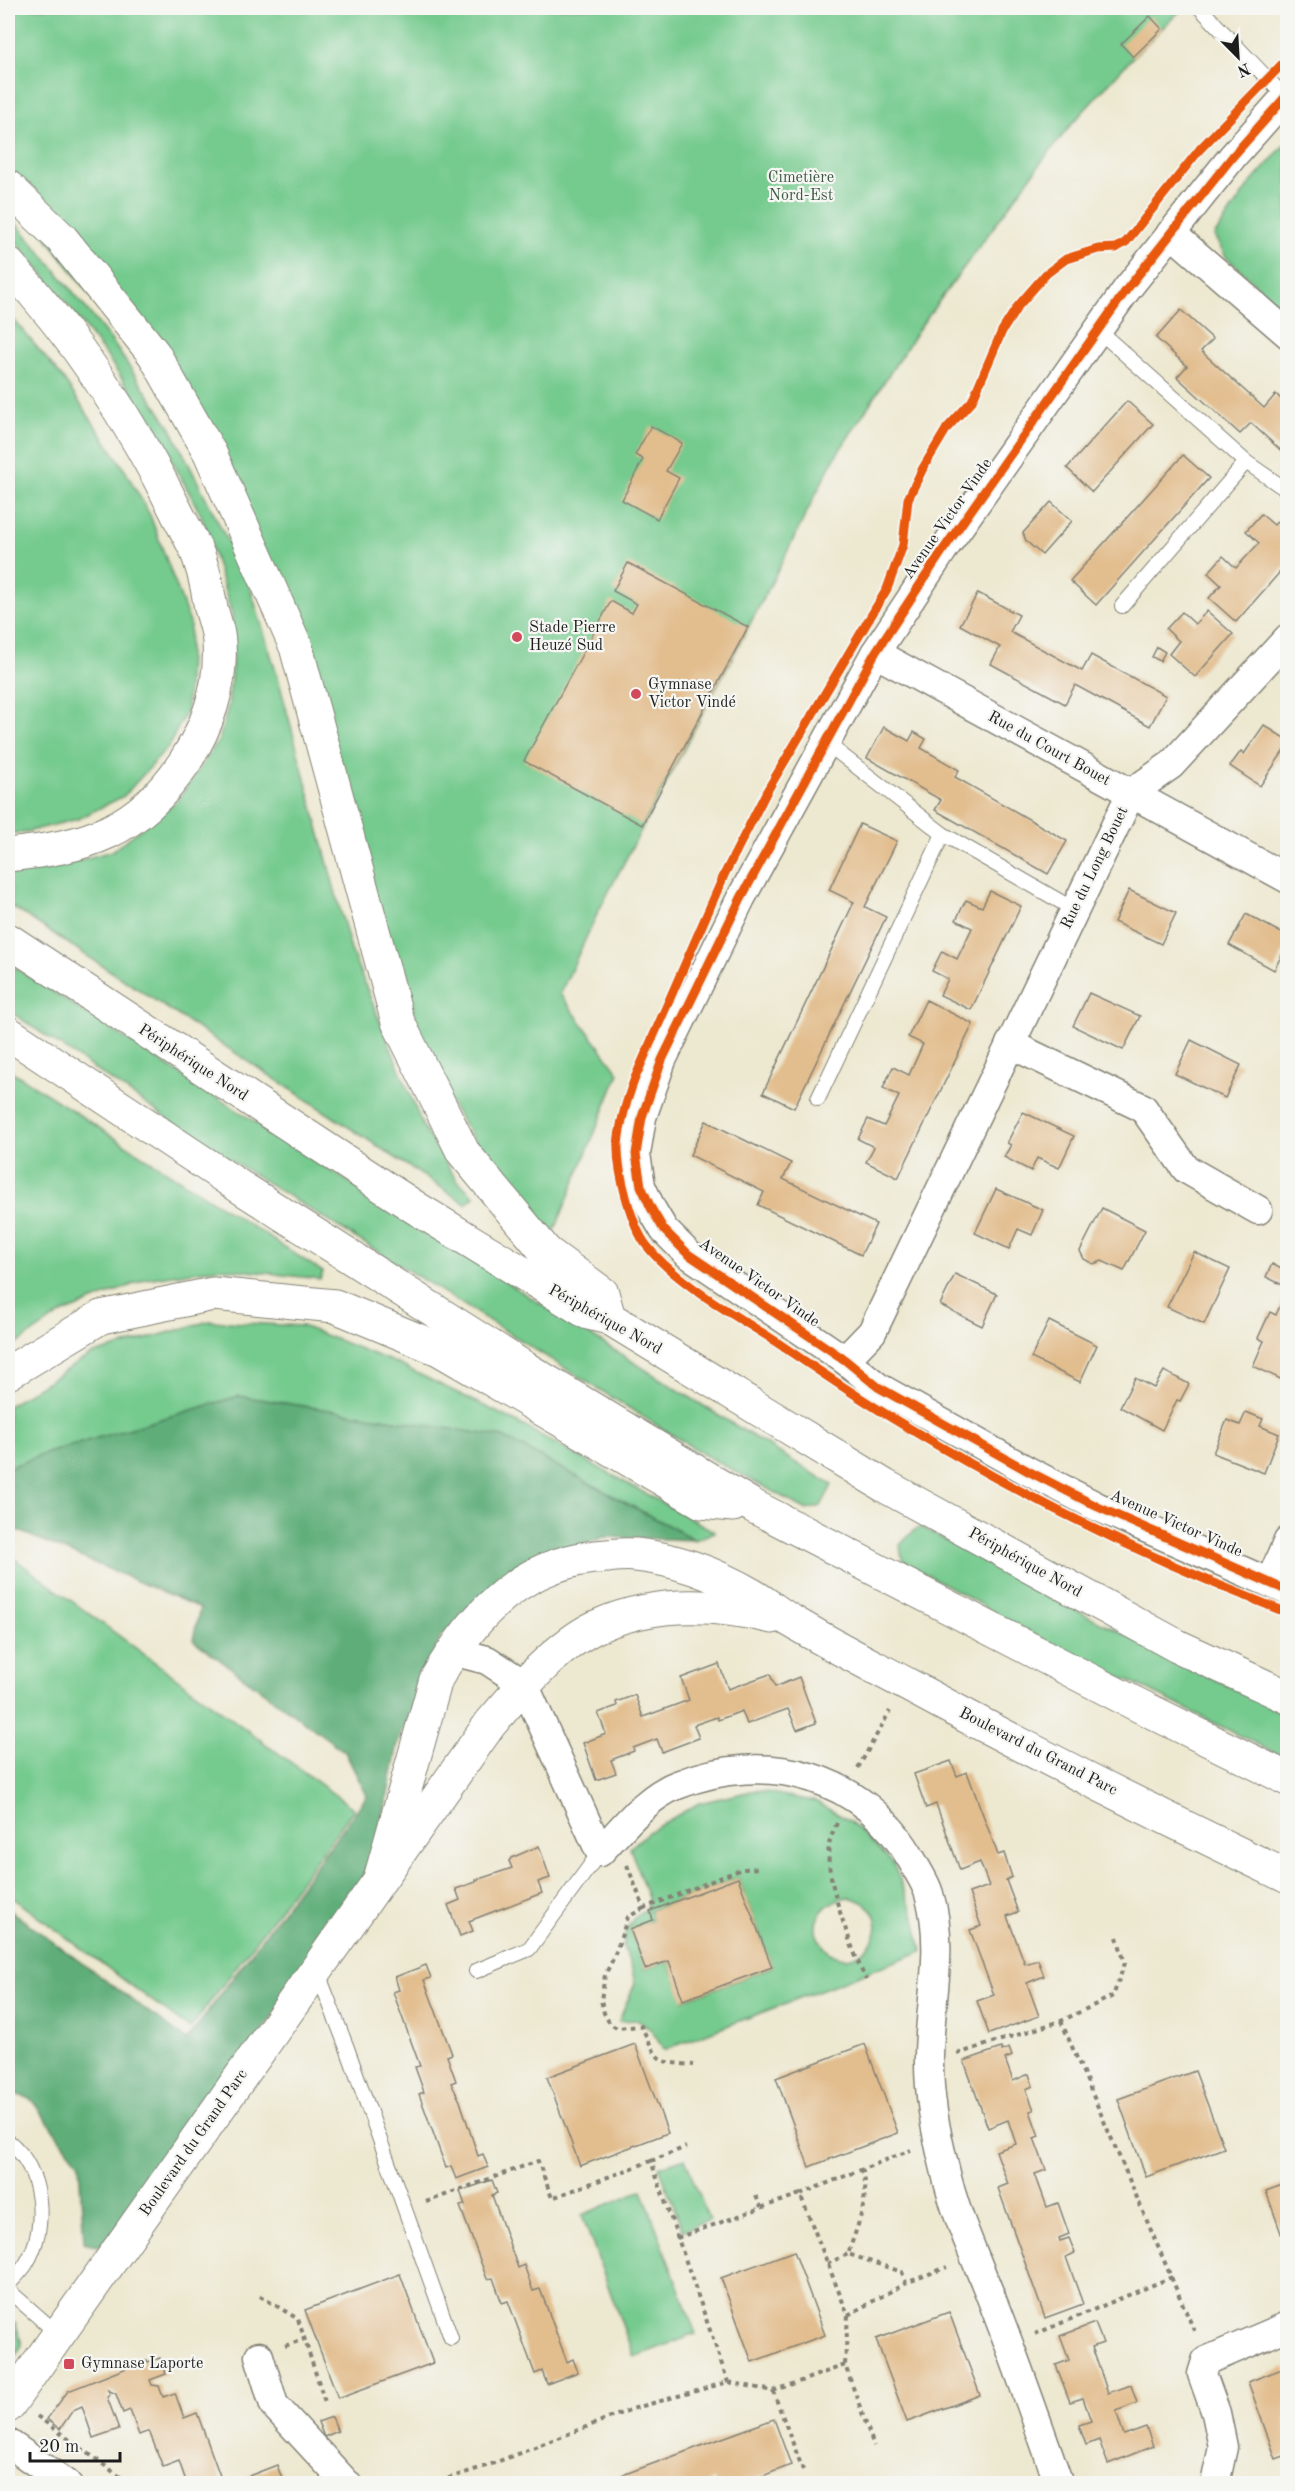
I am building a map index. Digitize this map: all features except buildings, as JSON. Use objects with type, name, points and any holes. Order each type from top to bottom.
[{"type":"main road","points":[[8,187],[62,239],[154,354],[210,453],[296,646],[398,1022],[463,1152],[546,1252],[602,1293],[609,1318]]},
{"type":"main road","points":[[8,264],[100,380],[162,483],[201,561],[219,643],[216,689],[208,720],[196,746],[154,802],[125,824],[104,835],[79,844],[8,855]]},
{"type":"main road","name":"Périphérique Nord","points":[[8,940],[416,1208],[588,1313],[609,1318],[885,1486],[1177,1646],[1287,1697]]},
{"type":"main road","points":[[8,1033],[306,1229],[523,1367],[753,1506],[1134,1703],[1287,1779]]},
{"type":"main road","points":[[8,1373],[102,1317],[202,1296],[213,1294],[335,1306],[439,1349],[702,1502],[753,1506]]},
{"type":"main road","name":"Boulevard du Grand Parc","points":[[381,1879],[436,1679],[452,1651],[475,1621],[510,1590],[542,1569],[565,1561],[635,1554],[681,1564],[717,1576],[753,1595],[791,1622],[980,1724],[1287,1877]]},
{"type":"main road","name":"Boulevard du Grand Parc","points":[[20,2409],[58,2335],[490,1724],[524,1684],[560,1652],[596,1627],[630,1614],[675,1606],[715,1606],[791,1622]]},
{"type":"street","name":"Avenue Victor Vinde","points":[[1279,1586],[1098,1507],[878,1387],[845,1360],[688,1254],[664,1230],[651,1208],[641,1186],[636,1154],[642,1117],[662,1060],[741,898],[875,653],[943,550],[1127,289],[1286,96]]},
{"type":"street","points":[[1171,233],[1287,334]]},
{"type":"street","name":"Rue du Long Bouet","points":[[845,1360],[872,1332],[1131,793],[1172,765],[1287,638]]},
{"type":"street","name":"Rue du Court Bouet","points":[[875,653],[1287,879]]},
{"type":"street","points":[[1010,1044],[1143,1108],[1186,1169],[1258,1210]]},
{"type":"street","points":[[1279,1586],[1287,1540]]},
{"type":"street","points":[[452,1651],[487,1660],[524,1684],[607,1844],[651,1800],[675,1785],[715,1773],[743,1768],[796,1773],[849,1794],[887,1824],[904,1847],[929,1892],[937,1933],[929,2062],[933,2121],[949,2189],[1059,2484]]},
{"type":"street","points":[[1215,2484],[1222,2447],[1216,2413],[1202,2374],[1206,2361],[1287,2326]]},
{"type":"street","points":[[259,2356],[274,2405],[347,2484]]},
{"type":"street","points":[[8,2443],[67,2484]]},
{"type":"lane","points":[[1200,8],[1286,96]]},
{"type":"lane","points":[[1099,331],[1246,462],[1287,491]]},
{"type":"lane","points":[[1122,606],[1246,462]]},
{"type":"lane","points":[[825,742],[943,834],[1075,910]]},
{"type":"lane","points":[[818,1099],[943,834]]},
{"type":"lane","points":[[476,1971],[529,1949],[607,1844]]},
{"type":"lane","points":[[316,1969],[451,2338]]},
{"type":"lane","points":[[8,2141],[32,2172],[40,2203],[38,2235],[26,2264],[8,2285]]},
{"type":"lane","points":[[8,2290],[58,2335]]},
{"type":"path","points":[[866,1980],[844,1926],[830,1862],[829,1846],[849,1794],[906,1684]]},
{"type":"path","points":[[607,1844],[644,1908]]},
{"type":"path","points":[[694,2065],[663,2063],[657,2057],[641,2026],[617,2028],[610,2024],[601,2000],[605,1975],[628,1917],[644,1908],[742,1869],[761,1868]]},
{"type":"path","points":[[929,2062],[1061,2021],[1113,1996],[1125,1963],[1117,1937]]},
{"type":"path","points":[[1061,2021],[1206,2361]]},
{"type":"path","points":[[677,2238],[938,2141]]},
{"type":"path","points":[[405,2210],[538,2162],[552,2198],[686,2147]]},
{"type":"path","points":[[651,2161],[728,2382]]},
{"type":"path","points":[[848,2254],[863,2202],[866,2178],[862,2169]]},
{"type":"path","points":[[800,2194],[848,2315],[845,2366],[874,2446]]},
{"type":"path","points":[[756,2196],[761,2207]]},
{"type":"path","points":[[827,2264],[848,2254],[902,2272],[906,2283]]},
{"type":"path","points":[[848,2315],[906,2283],[975,2257]]},
{"type":"path","points":[[1030,2335],[1172,2277]]},
{"type":"path","points":[[260,2296],[298,2319],[325,2402]]},
{"type":"path","points":[[431,2484],[489,2465],[632,2409],[728,2382],[773,2391],[845,2366]]},
{"type":"path","points":[[773,2391],[803,2470]]},
{"type":"path","points":[[20,2409],[130,2484]]},
{"type":"green space","name":"Stade Pierre Heuzé Sud","points":[[8,8],[1183,8],[1133,57],[1070,126],[1043,160],[920,327],[832,462],[771,584],[598,912],[560,994],[619,1073],[546,1252],[398,1022],[296,647],[210,453],[8,187]]},
{"type":"green space","points":[[1287,142],[1287,314],[1226,257],[1214,236],[1249,185]]},
{"type":"green space","points":[[8,214],[111,340],[169,425],[248,581],[278,678],[351,950],[424,1129],[456,1179],[474,1196],[466,1204],[8,904],[8,873],[49,869],[112,851],[177,801],[219,740],[228,707],[233,656],[232,614],[202,517],[153,425],[108,358],[8,232]]},
{"type":"green space","points":[[8,313],[62,377],[122,465],[150,515],[190,623],[187,709],[169,746],[124,796],[78,819],[22,833],[8,833]]},
{"type":"green space","points":[[8,963],[521,1292],[832,1485],[821,1506],[807,1510],[703,1454],[202,1142],[8,1010]]},
{"type":"green space","points":[[8,1069],[323,1272],[320,1279],[220,1268],[146,1279],[59,1315],[8,1350]]},
{"type":"green space","points":[[209,1321],[302,1326],[396,1363],[509,1418],[715,1532],[695,1540],[503,1437],[239,1396],[47,1453],[8,1468],[8,1406],[90,1355]]},
{"type":"green space","points":[[239,1396],[503,1437],[695,1540],[604,1537],[522,1569],[441,1636],[398,1743],[377,1850],[354,1903],[106,2249],[84,2242],[79,2164],[31,2099],[8,2092],[8,1909],[187,2040],[367,1796],[345,1752],[193,1640],[200,1608],[17,1530],[8,1531],[8,1468],[47,1453]]},
{"type":"green space","points":[[921,1527],[1036,1590],[1287,1715],[1287,1759],[1132,1682],[1068,1654],[902,1560],[900,1545],[913,1531]]},
{"type":"green space","points":[[8,1554],[354,1809],[190,2029],[8,1894]]},
{"type":"green space","points":[[756,1790],[817,1802],[850,1821],[893,1863],[915,1918],[922,1951],[664,2050],[651,2030],[639,2020],[619,2021],[635,1983],[623,1947],[626,1930],[634,1918],[646,1910],[649,1901],[630,1848],[648,1832],[699,1803]],"holes":[[[738,1878],[772,1967],[684,2000],[669,1961],[645,1969],[630,1929],[653,1920],[650,1911]],[[849,1897],[867,1906],[876,1918],[876,1932],[870,1945],[859,1954],[846,1958],[832,1954],[820,1941],[816,1925],[827,1906]]]},
{"type":"green space","points":[[685,2158],[709,2220],[683,2231],[659,2167]]},
{"type":"green space","points":[[642,2190],[696,2334],[634,2357],[582,2215]]},
{"type":"green space","points":[[8,2318],[16,2324],[22,2345],[8,2368]]},
{"type":"cycle path","points":[[1288,58],[1200,149],[1126,242],[1116,248],[1098,249],[1066,259],[1046,274],[1018,306],[1002,331],[972,401],[947,428],[908,499],[903,545],[887,589],[767,791],[725,873],[635,1078],[624,1111],[618,1145],[626,1197],[641,1237],[659,1259],[705,1297],[873,1406],[999,1480],[1141,1551],[1288,1613]]},
{"type":"cycle path","points":[[1288,94],[1233,156],[1127,289],[943,550],[875,653],[741,898],[662,1060],[642,1117],[636,1154],[641,1186],[651,1208],[664,1230],[688,1254],[845,1360],[878,1387],[1028,1471],[1098,1507],[1288,1591]]},
{"type":"place","name":"Stade Pierre Heuzé Sud","points":[[517,637]]},
{"type":"place","name":"Gymnase Victor Vindé","points":[[636,694]]},
{"type":"place","name":"Gymnase Laporte","points":[[69,2364]]},
{"type":"park label","name":"Cimetière Nord-Est","points":[[801,187]]}]
